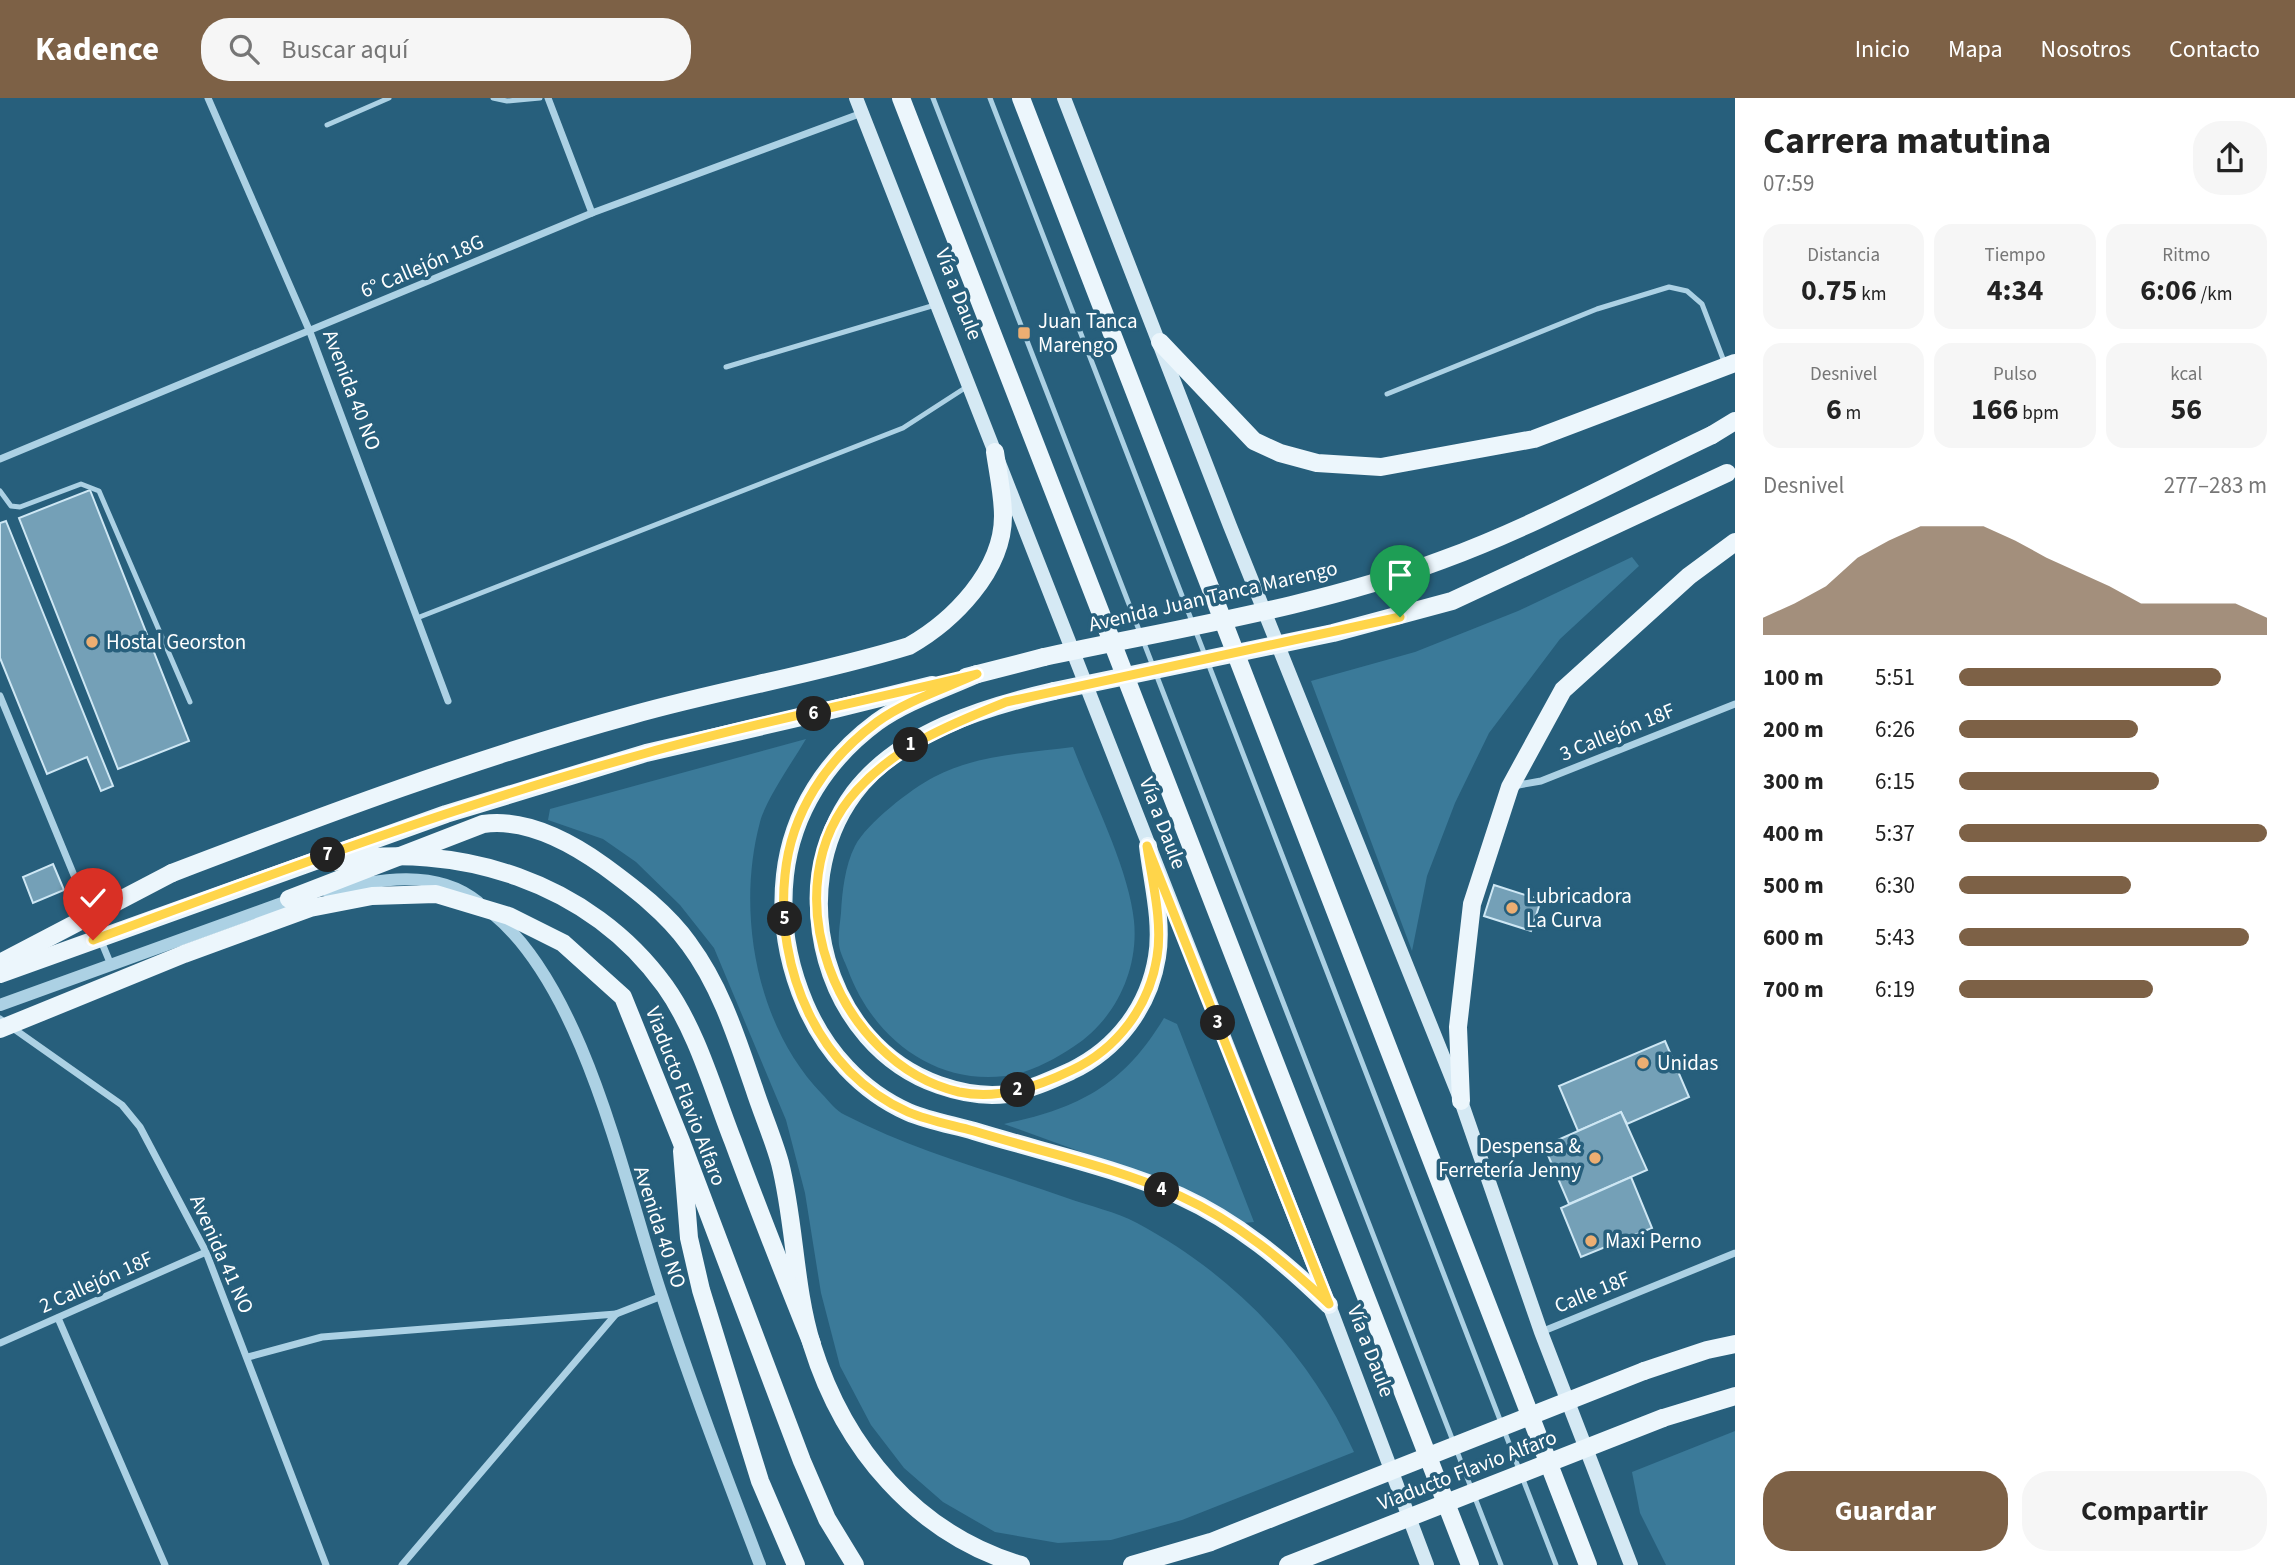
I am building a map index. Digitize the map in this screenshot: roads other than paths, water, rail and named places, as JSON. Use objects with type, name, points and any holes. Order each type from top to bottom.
[{"type":"main road","name":"Vía a Daule","points":[[856,98],[1147,846],[1329,1304],[1427,1565]]},
{"type":"main road","name":"Vía a Daule","points":[[901,98],[1470,1565]]},
{"type":"main road","points":[[1021,98],[1588,1565]]},
{"type":"main road","points":[[1064,98],[1230,526],[1461,1101],[1541,1332],[1631,1565]]},
{"type":"main road","points":[[1160,342],[1254,441],[1280,453],[1317,463],[1381,467],[1534,439],[1730,365]]},
{"type":"main road","name":"Avenida Juan Tanca Marengo","points":[[977,674],[1323,596],[1441,561],[1489,541],[1712,435],[1735,421]]},
{"type":"main road","points":[[0,962],[172,873],[400,786],[633,715],[909,646],[935,631],[959,611],[975,590],[998,544],[1003,518],[995,452]]},
{"type":"main road","points":[[1147,846],[1157,915],[1158,956],[1146,993],[1132,1020],[1115,1041],[1089,1062],[1050,1081],[1006,1094],[961,1092],[924,1080],[895,1062],[865,1034],[844,1002],[829,970],[820,933],[818,897],[823,857],[834,826],[855,792],[885,763],[918,740],[1006,702],[1333,633],[1452,601],[1731,471]]},
{"type":"main road","points":[[1461,1101],[1458,1027],[1472,904],[1510,787],[1563,690],[1689,576],[1735,542]]},
{"type":"main road","points":[[0,974],[279,872],[547,782],[646,753],[977,674]]},
{"type":"main road","points":[[977,674],[879,721],[846,749],[818,783],[798,815],[788,851],[784,888],[786,944],[798,988],[813,1023],[836,1058],[868,1087],[908,1112],[1133,1178],[1182,1197],[1277,1255],[1329,1304]]},
{"type":"main road","points":[[289,900],[483,824],[505,821],[534,828],[592,857],[655,908],[689,944],[715,985],[780,1164],[812,1344]]},
{"type":"main road","points":[[279,872],[363,857],[414,856],[489,865],[527,878],[556,894],[588,913],[619,937],[666,987],[692,1036],[833,1396],[877,1470],[932,1524],[964,1544],[1021,1565]]},
{"type":"main road","name":"Viaducto Flavio Alfaro","points":[[0,1029],[184,954],[310,908],[372,896],[436,894],[509,916],[563,943],[623,997],[681,1141],[802,1461],[827,1519],[855,1565]]},
{"type":"main road","points":[[681,1141],[689,1238],[701,1290],[760,1481],[796,1565]]},
{"type":"main road","points":[[1132,1565],[1210,1542],[1644,1371],[1707,1350],[1735,1344]]},
{"type":"main road","name":"Viaducto Flavio Alfaro","points":[[1288,1565],[1662,1418],[1735,1396]]},
{"type":"street","name":"Avenida 40 NO","points":[[208,98],[310,332],[448,701]]},
{"type":"street","points":[[548,98],[592,213]]},
{"type":"street","name":"6° Callejón 18G","points":[[0,459],[592,213],[862,113]]},
{"type":"street","points":[[0,696],[111,965]]},
{"type":"street","name":"3 Callejón 18F","points":[[1510,787],[1541,780],[1735,704]]},
{"type":"street","name":"Avenida 40 NO","points":[[0,1005],[289,900],[382,880],[448,884],[472,897],[496,916],[526,949],[574,1031],[588,1063],[662,1296],[760,1565]]},
{"type":"street","name":"Avenida 41 NO","points":[[0,1019],[122,1105],[140,1127],[205,1252],[326,1565]]},
{"type":"street","name":"2 Callejón 18F","points":[[0,1343],[205,1252]]},
{"type":"street","name":"Calle 18F","points":[[1541,1332],[1735,1253]]},
{"type":"street","points":[[247,1357],[322,1337],[617,1314],[662,1296]]},
{"type":"street","points":[[402,1565],[617,1314]]},
{"type":"street","points":[[58,1318],[165,1565]]},
{"type":"lane","points":[[327,125],[389,98]]},
{"type":"lane","points":[[494,98],[507,102],[540,98]]},
{"type":"lane","name":"Vía a Daule","points":[[933,98],[1501,1565]]},
{"type":"lane","points":[[990,98],[1556,1565]]},
{"type":"lane","points":[[1387,394],[1597,309],[1669,287],[1687,291],[1702,304],[1730,365]]},
{"type":"lane","points":[[726,367],[938,304]]},
{"type":"lane","points":[[417,618],[903,428],[969,385]]},
{"type":"lane","points":[[0,491],[11,506],[20,507],[81,484],[99,491],[190,702]]},
{"type":"place","name":"Juan Tanca Marengo","points":[[1024,333]]},
{"type":"place","name":"Hostal Georston","points":[[92,642]]},
{"type":"place","name":"Lubricadora La Curva","points":[[1512,908]]},
{"type":"place","name":"Unidas","points":[[1643,1063]]},
{"type":"place","name":"Despensa & Ferretería Jenny","points":[[1595,1158]]},
{"type":"place","name":"Maxi Perno","points":[[1591,1241]]}]
